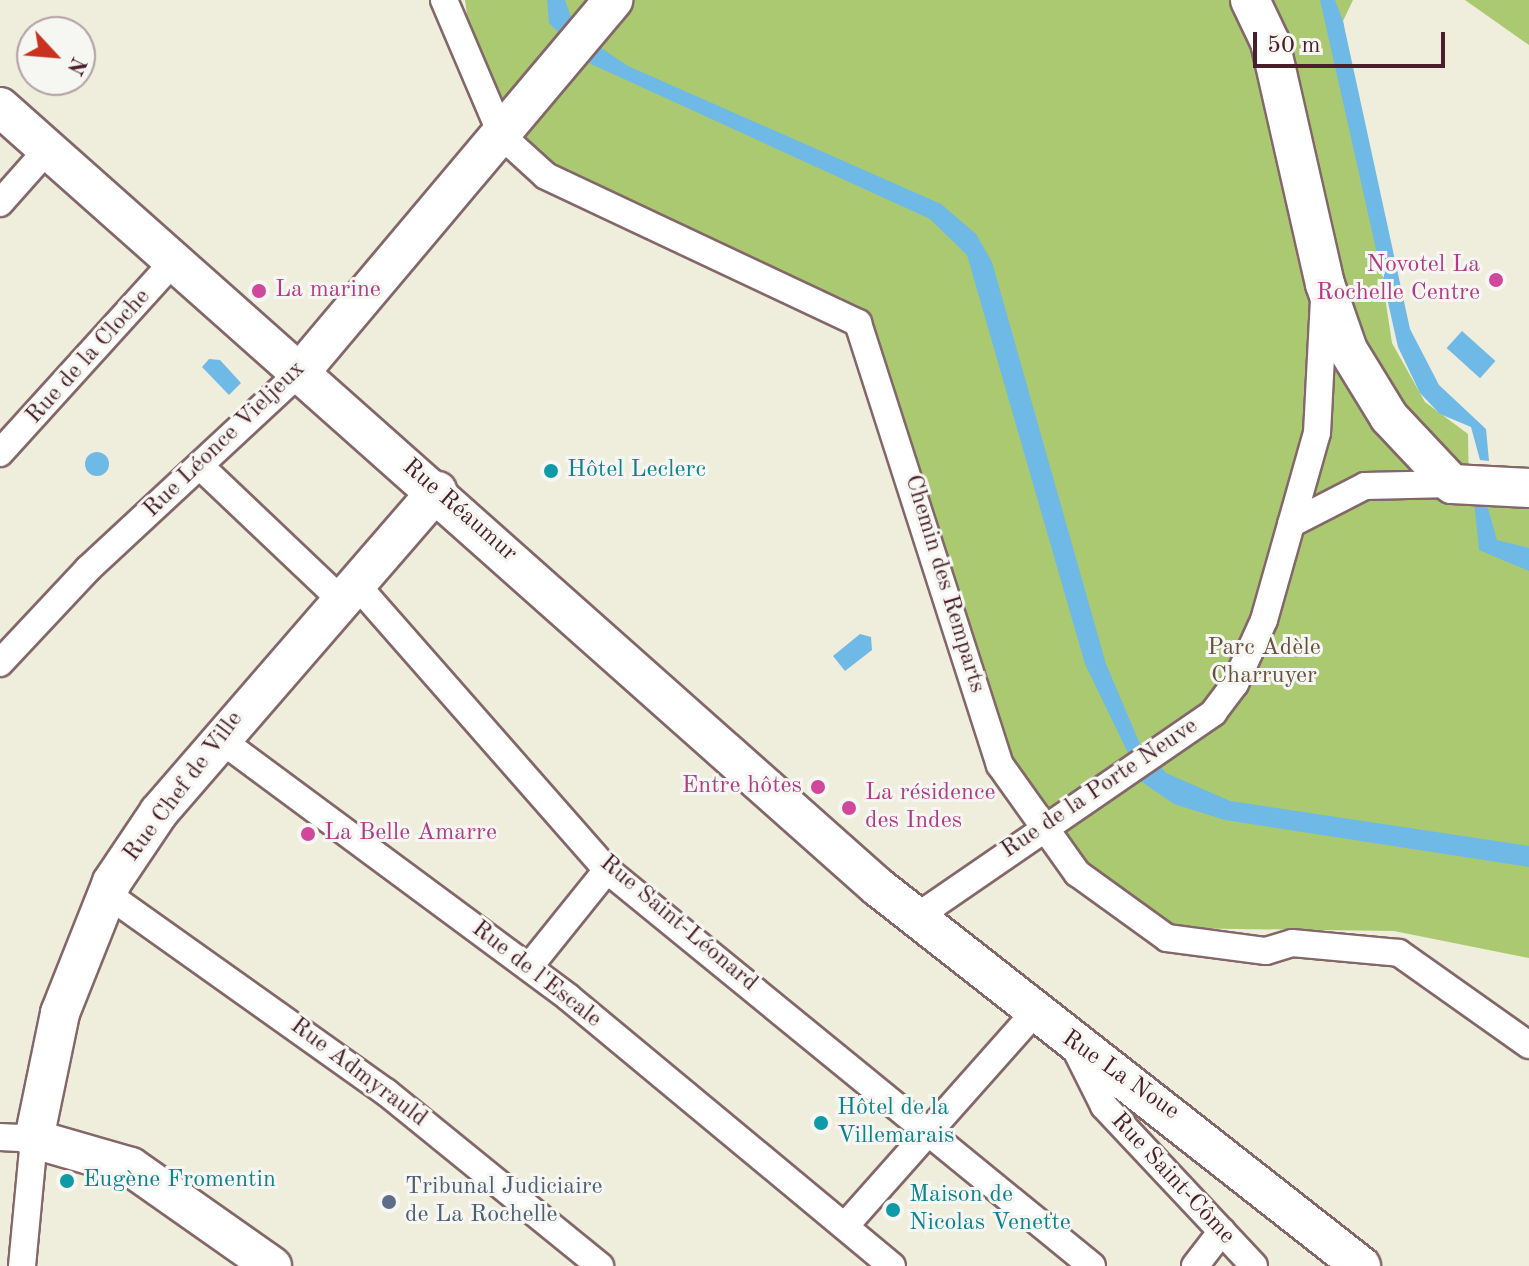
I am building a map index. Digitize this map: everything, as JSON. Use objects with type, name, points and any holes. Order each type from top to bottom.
[{"type":"street","name":"Chemin des Remparts","points":[[444,0],[502,136],[546,176],[858,323],[1000,765],[1077,873],[1167,938],[1266,951],[1292,943],[1399,953],[1529,1045]]},
{"type":"street","points":[[1250,0],[1270,42],[1325,284],[1348,350],[1389,417],[1452,484]]},
{"type":"street","name":"Rue Léonce Vieljeux","points":[[0,663],[88,569],[301,371],[611,3]]},
{"type":"street","name":"Rue Réaumur","points":[[0,107],[437,491],[915,918]]},
{"type":"street","points":[[0,203],[48,149]]},
{"type":"street","name":"Rue de la Cloche","points":[[0,453],[175,260]]},
{"type":"street","name":"Rue de la Porte Neuve","points":[[915,918],[1115,776],[1192,726],[1235,684],[1264,620],[1317,433],[1325,284]]},
{"type":"street","name":"Rue Saint-Léonard","points":[[201,467],[348,591],[607,870],[1092,1266]]},
{"type":"street","points":[[1291,524],[1365,486],[1452,484],[1529,488]]},
{"type":"street","name":"Rue Chef de Ville","points":[[17,1138],[60,1013],[107,894],[217,737],[437,491]]},
{"type":"street","name":"Rue de l'Escale","points":[[217,737],[529,967],[892,1266]]},
{"type":"street","points":[[529,967],[607,870]]},
{"type":"street","name":"Rue Admyrauld","points":[[107,894],[386,1092],[600,1266]]},
{"type":"street","name":"Rue La Noue","points":[[915,918],[1074,1045],[1125,1075],[1361,1266]]},
{"type":"street","points":[[845,1226],[1034,1013]]},
{"type":"street","name":"Rue Saint-Côme","points":[[1074,1045],[1104,1106],[1254,1266]]},
{"type":"street","points":[[22,1266],[17,1138],[131,1167],[272,1266]]},
{"type":"street","points":[[1195,1266],[1222,1231]]},
{"type":"green space","name":"Parc Adèle Charruyer","points":[[465,0],[1353,0],[1343,21],[1392,343],[1425,402],[1468,434],[1469,495],[1529,500],[1529,958],[1394,931],[1167,928],[1085,865],[1011,760],[867,315],[552,166],[511,129],[471,44]]},
{"type":"green space","points":[[1465,0],[1529,0],[1529,45]]},
{"type":"water","points":[[547,0],[565,0],[576,31],[628,66],[941,204],[976,234],[992,262],[1106,664],[1140,744],[1166,773],[1230,801],[1529,846],[1529,867],[1225,820],[1174,804],[1142,782],[1085,664],[967,255],[930,219],[591,64],[549,23]]},
{"type":"water","points":[[1320,0],[1335,0],[1343,21],[1410,329],[1439,385],[1486,429],[1489,461],[1480,460],[1471,427],[1440,414],[1420,393],[1398,347]]},
{"type":"water","points":[[1462,331],[1495,361],[1480,378],[1447,348]]},
{"type":"water","points":[[209,359],[220,360],[241,383],[229,395],[202,367]]},
{"type":"water","points":[[97,452],[105,456],[109,464],[105,472],[97,476],[89,472],[85,464],[89,456]]},
{"type":"water","points":[[1474,501],[1486,501],[1497,540],[1529,548],[1529,571],[1479,550]]},
{"type":"water","points":[[860,634],[871,637],[872,650],[845,671],[833,656]]},
{"type":"place","name":"Novotel La Rochelle Centre","points":[[1496,280]]},
{"type":"place","name":"La marine","points":[[259,291]]},
{"type":"place","name":"Hôtel Leclerc","points":[[551,471]]},
{"type":"place","name":"Entre hôtes","points":[[818,787]]},
{"type":"place","name":"La résidence des Indes","points":[[849,808]]},
{"type":"place","name":"La Belle Amarre","points":[[308,834]]},
{"type":"place","name":"Hôtel de la Villemarais","points":[[821,1123]]},
{"type":"place","name":"Eugène Fromentin","points":[[67,1181]]},
{"type":"place","name":"Tribunal Judiciaire de La Rochelle","points":[[389,1202]]},
{"type":"place","name":"Maison de Nicolas Venette","points":[[893,1210]]}]
